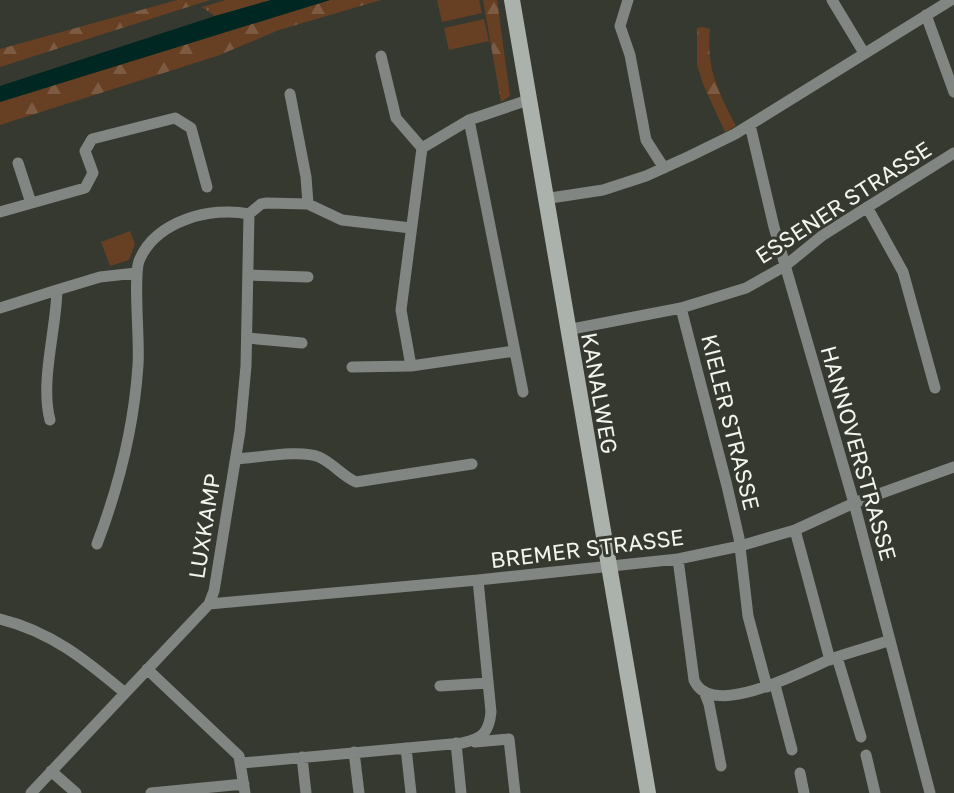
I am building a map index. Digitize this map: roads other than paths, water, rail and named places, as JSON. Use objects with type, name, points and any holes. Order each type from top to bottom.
[{"type":"street","name":"KANALWEG","points":[[512,0],[648,793]]},
{"type":"street","points":[[628,0],[620,26],[630,55],[646,140],[664,168]]},
{"type":"street","points":[[832,0],[864,53]]},
{"type":"street","points":[[544,199],[603,190],[664,168],[750,125],[951,0]]},
{"type":"street","points":[[926,15],[954,92]]},
{"type":"street","points":[[381,56],[396,118],[422,148],[401,310],[411,366]]},
{"type":"street","points":[[290,94],[308,204]]},
{"type":"street","points":[[422,148],[469,120],[528,100]]},
{"type":"street","points":[[0,212],[85,188],[93,173],[85,151],[92,139],[175,118],[191,128],[207,187]]},
{"type":"street","points":[[469,120],[523,392]]},
{"type":"street","name":"HANNOVERSTRASSE","points":[[750,125],[785,266],[854,503],[930,793]]},
{"type":"street","name":"ESSENER STRASSE","points":[[567,330],[681,308],[746,288],[785,266],[823,235],[954,153]]},
{"type":"street","points":[[18,163],[31,203]]},
{"type":"street","points":[[97,544],[114,497],[132,424],[140,340],[136,273],[143,253],[162,233],[198,215],[215,211],[249,214],[267,203],[308,204],[342,220],[411,228]]},
{"type":"street","points":[[867,207],[903,272],[935,388]]},
{"type":"street","name":"LUXKAMP","points":[[31,793],[209,604],[214,591],[236,459],[247,338],[249,214]]},
{"type":"street","points":[[0,308],[100,277],[136,273]]},
{"type":"street","points":[[250,275],[308,277]]},
{"type":"street","points":[[50,420],[46,403],[57,290]]},
{"type":"street","name":"KIELER STRASSE","points":[[681,308],[727,486],[740,546],[748,616],[792,750]]},
{"type":"street","points":[[247,338],[302,343]]},
{"type":"street","points":[[352,367],[411,366],[514,351]]},
{"type":"street","points":[[236,459],[310,454],[324,459],[356,482],[472,464]]},
{"type":"street","name":"BREMER STRASSE","points":[[209,604],[678,559],[795,530],[854,503],[954,467]]},
{"type":"street","points":[[795,530],[833,658],[861,737]]},
{"type":"street","points":[[678,559],[694,680],[704,691],[721,696],[771,686],[833,658],[890,640]]},
{"type":"street","points":[[459,743],[477,740],[485,735],[490,725],[478,580]]},
{"type":"street","points":[[0,619],[65,645],[125,693]]},
{"type":"street","points":[[147,669],[233,751],[242,763],[244,788],[151,793]]},
{"type":"street","points":[[440,686],[488,683]]},
{"type":"street","points":[[704,691],[721,766]]},
{"type":"street","points":[[242,763],[509,739],[515,793]]},
{"type":"street","points":[[459,743],[461,793]]},
{"type":"street","points":[[406,748],[411,793]]},
{"type":"street","points":[[354,752],[359,793]]},
{"type":"street","points":[[866,755],[875,793]]},
{"type":"street","points":[[302,757],[306,793]]},
{"type":"street","points":[[51,771],[76,793]]},
{"type":"street","points":[[800,773],[804,793]]},
{"type":"water","points":[[271,0],[330,0],[0,102],[0,86]]}]
